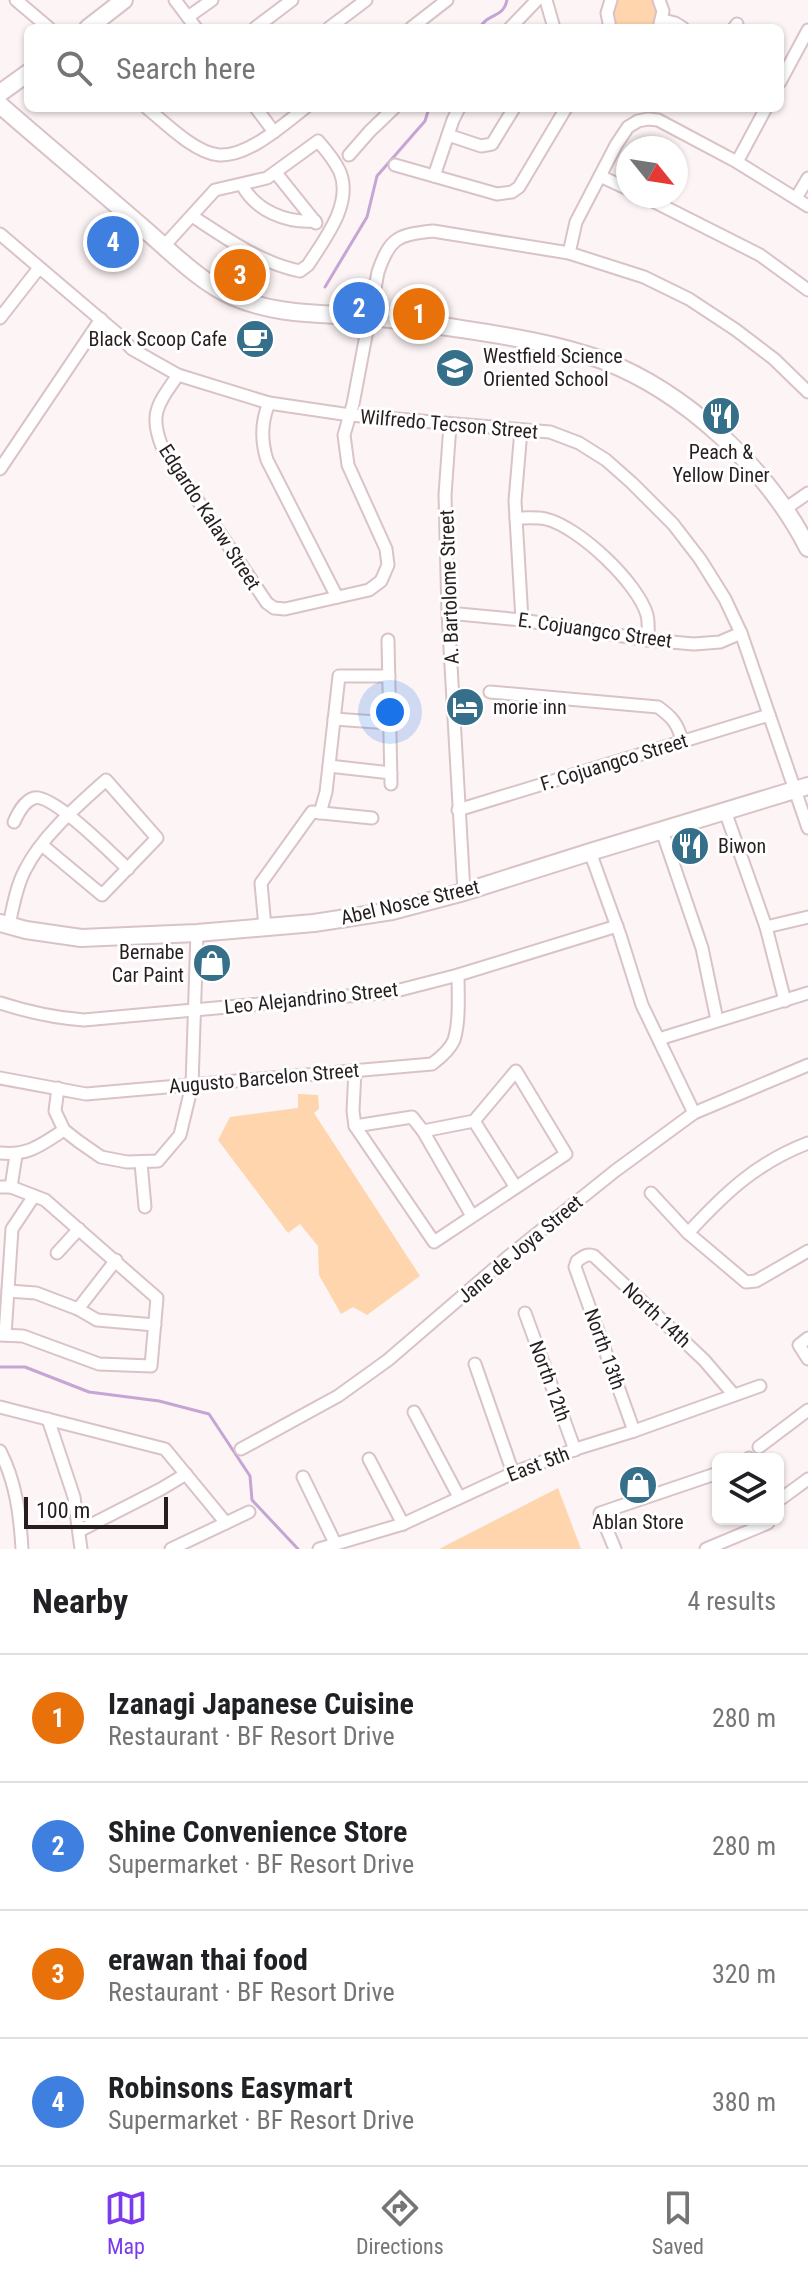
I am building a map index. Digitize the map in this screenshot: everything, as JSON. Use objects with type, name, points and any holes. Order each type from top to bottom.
[{"type":"main road","points":[[93,24],[124,0]]},
{"type":"main road","points":[[0,93],[24,76]]},
{"type":"main road","points":[[0,105],[164,246],[231,296],[261,307],[296,313],[371,317],[505,335],[564,348],[604,361],[640,378],[683,405],[717,432],[752,467],[785,509],[808,548]]},
{"type":"main road","name":"Abel Nosce Street","points":[[4,924],[81,938],[197,933],[314,923],[392,911],[464,892],[802,788]]},
{"type":"street","points":[[16,0],[44,24]]},
{"type":"street","points":[[175,0],[193,24]]},
{"type":"street","points":[[188,17],[212,0]]},
{"type":"street","points":[[260,24],[292,0]]},
{"type":"street","points":[[334,24],[366,0]]},
{"type":"street","points":[[416,24],[447,0]]},
{"type":"street","points":[[514,24],[537,0]]},
{"type":"street","points":[[546,0],[553,24]]},
{"type":"street","points":[[609,24],[607,13],[611,0]]},
{"type":"street","points":[[659,0],[663,11],[661,24]]},
{"type":"street","points":[[784,75],[808,30]]},
{"type":"street","points":[[153,112],[192,143],[219,155],[251,147],[300,112]]},
{"type":"street","points":[[259,112],[274,132]]},
{"type":"street","points":[[349,155],[390,112]]},
{"type":"street","points":[[434,176],[457,112]]},
{"type":"street","points":[[448,135],[481,146],[492,144],[512,112]]},
{"type":"street","points":[[395,165],[497,194],[512,192],[525,178],[564,112]]},
{"type":"street","points":[[737,162],[764,112]]},
{"type":"street","points":[[569,253],[576,222],[616,145],[628,127],[648,119],[658,120],[737,162],[808,206]]},
{"type":"street","points":[[164,246],[215,190],[255,183],[276,173],[318,141],[339,169],[343,183],[337,216],[308,265],[300,271],[236,245],[192,216]]},
{"type":"street","points":[[276,173],[326,236]]},
{"type":"street","points":[[600,176],[616,183]]},
{"type":"street","points":[[796,198],[808,178]]},
{"type":"street","points":[[242,185],[255,204],[287,220],[315,221]]},
{"type":"street","points":[[667,208],[760,255],[808,290]]},
{"type":"street","name":"Edgardo Kalaw Street","points":[[178,375],[157,404],[154,417],[156,434],[267,603],[274,608],[285,609],[369,590],[381,581],[388,565],[386,549],[348,465],[344,435],[378,272],[385,252],[395,240],[433,231],[569,253],[644,277],[689,299],[736,330],[774,359],[808,392]]},
{"type":"street","name":"Wilfredo Tecson Street","points":[[0,234],[132,349],[178,375],[269,403],[350,415],[550,432],[579,443],[606,460],[673,524],[725,599],[741,633],[769,715],[802,788]]},
{"type":"street","points":[[0,318],[39,268]]},
{"type":"street","points":[[0,469],[101,319]]},
{"type":"street","points":[[269,403],[263,427],[267,460],[337,597]]},
{"type":"street","name":"A. Bartolome Street","points":[[450,425],[445,495],[448,613],[464,892]]},
{"type":"street","points":[[521,430],[515,501],[522,620]]},
{"type":"street","points":[[785,509],[808,493]]},
{"type":"street","points":[[516,518],[546,519],[568,527],[613,564],[647,613],[648,640]]},
{"type":"street","name":"E. Cojuangco Street","points":[[448,613],[694,644],[720,642],[741,633]]},
{"type":"street","points":[[329,766],[391,779],[388,640]]},
{"type":"street","points":[[320,813],[326,792],[339,676],[389,676]]},
{"type":"street","points":[[490,692],[658,707],[672,717],[679,727],[682,741]]},
{"type":"street","name":"F. Cojuangco Street","points":[[458,810],[769,715]]},
{"type":"street","points":[[334,719],[390,723]]},
{"type":"street","points":[[4,924],[26,867],[42,845],[68,814],[106,780],[157,838],[102,895],[42,845]]},
{"type":"street","points":[[802,788],[808,828]]},
{"type":"street","points":[[14,822],[26,803],[37,797],[43,798],[68,814],[128,869]]},
{"type":"street","points":[[725,811],[766,927],[785,1001]]},
{"type":"street","points":[[265,927],[261,883],[312,812],[372,818]]},
{"type":"street","points":[[662,831],[702,948],[717,1020]]},
{"type":"street","points":[[590,852],[642,1005],[694,1113]]},
{"type":"street","points":[[766,927],[808,917]]},
{"type":"street","name":"Leo Alejandrino Street","points":[[0,1003],[60,1019],[84,1020],[392,992],[617,926]]},
{"type":"street","points":[[58,1088],[55,1111],[64,1130],[101,1157],[141,1163],[158,1161],[180,1135],[192,1085],[197,933]]},
{"type":"street","name":"Augusto Barcelon Street","points":[[0,1078],[86,1094],[432,1064],[454,1041],[458,975]]},
{"type":"street","points":[[659,1039],[808,993]]},
{"type":"street","name":"Jane de Joya Street","points":[[241,1449],[338,1396],[388,1360],[556,1218],[694,1113],[808,1065]]},
{"type":"street","points":[[355,1070],[355,1126],[434,1242],[566,1154],[516,1071],[474,1121],[423,1131]]},
{"type":"street","points":[[355,1126],[412,1117],[472,1216]]},
{"type":"street","points":[[474,1121],[515,1186]]},
{"type":"street","points":[[0,1153],[16,1155],[28,1152],[64,1130]]},
{"type":"street","points":[[688,1233],[722,1196],[752,1171],[808,1143]]},
{"type":"street","points":[[16,1155],[6,1187],[34,1196],[45,1200],[157,1298],[151,1366],[99,1364],[23,1336],[3,1335],[8,1291],[6,1229],[34,1196]]},
{"type":"street","points":[[141,1163],[145,1207]]},
{"type":"street","points":[[651,1193],[688,1233],[746,1282],[756,1281],[808,1251]]},
{"type":"street","points":[[57,1253],[79,1229]]},
{"type":"street","name":"North 14th","points":[[575,1267],[584,1256],[594,1256],[704,1360],[734,1395]]},
{"type":"street","points":[[78,1309],[116,1260]]},
{"type":"street","name":"North 13th","points":[[575,1267],[634,1431]]},
{"type":"street","points":[[8,1291],[36,1293],[97,1320],[155,1325]]},
{"type":"street","name":"North 12th","points":[[525,1313],[575,1450]]},
{"type":"street","points":[[804,1341],[808,1359]]},
{"type":"street","points":[[475,1364],[513,1473]]},
{"type":"street","name":"East 5th","points":[[319,1549],[403,1524],[513,1473],[760,1386]]},
{"type":"street","points":[[0,1407],[165,1449],[226,1523]]},
{"type":"street","points":[[759,1447],[808,1410]]},
{"type":"street","points":[[414,1412],[459,1497]]},
{"type":"street","points":[[48,1419],[74,1497],[81,1549]]},
{"type":"street","points":[[0,1451],[10,1470],[20,1512],[22,1549]]},
{"type":"street","points":[[369,1459],[403,1524]]},
{"type":"street","points":[[79,1531],[186,1474]]},
{"type":"street","points":[[615,1549],[600,1513],[712,1475]]},
{"type":"street","points":[[303,1477],[335,1543]]},
{"type":"street","points":[[784,1497],[808,1479]]},
{"type":"street","points":[[171,1549],[249,1512]]},
{"type":"street","points":[[706,1549],[763,1525]]},
{"type":"shaded area","points":[[617,0],[652,0],[658,13],[655,24],[614,24]]},
{"type":"shaded area","points":[[298,1094],[318,1095],[319,1109],[314,1113],[420,1276],[367,1315],[353,1307],[341,1314],[319,1275],[318,1246],[300,1224],[288,1233],[218,1140],[230,1117],[298,1108]]},
{"type":"shaded area","points":[[558,1488],[581,1549],[439,1549]]},
{"type":"waterway","points":[[482,24],[499,13],[507,0]]},
{"type":"waterway","points":[[325,287],[367,217],[377,176],[425,121],[428,112]]},
{"type":"waterway","points":[[0,1367],[25,1367],[89,1392],[159,1401],[209,1414],[250,1476],[252,1500],[298,1549]]},
{"type":"place","name":"Robinsons Easymart","points":[[113,242]]},
{"type":"place","name":"erawan thai food","points":[[240,275]]},
{"type":"place","name":"Shine Convenience Store","points":[[359,308]]},
{"type":"place","name":"Izanagi Japanese Cuisine","points":[[419,314]]},
{"type":"place","name":"Black Scoop Cafe","points":[[255,339]]},
{"type":"place","name":"Westfield Science Oriented School","points":[[455,368]]},
{"type":"place","name":"Peach & Yellow Diner","points":[[721,416]]},
{"type":"place","name":"morie inn","points":[[465,707]]},
{"type":"place","name":"Biwon","points":[[690,846]]},
{"type":"place","name":"Bernabe Car Paint","points":[[212,963]]},
{"type":"place","name":"Ablan Store","points":[[638,1485]]}]
